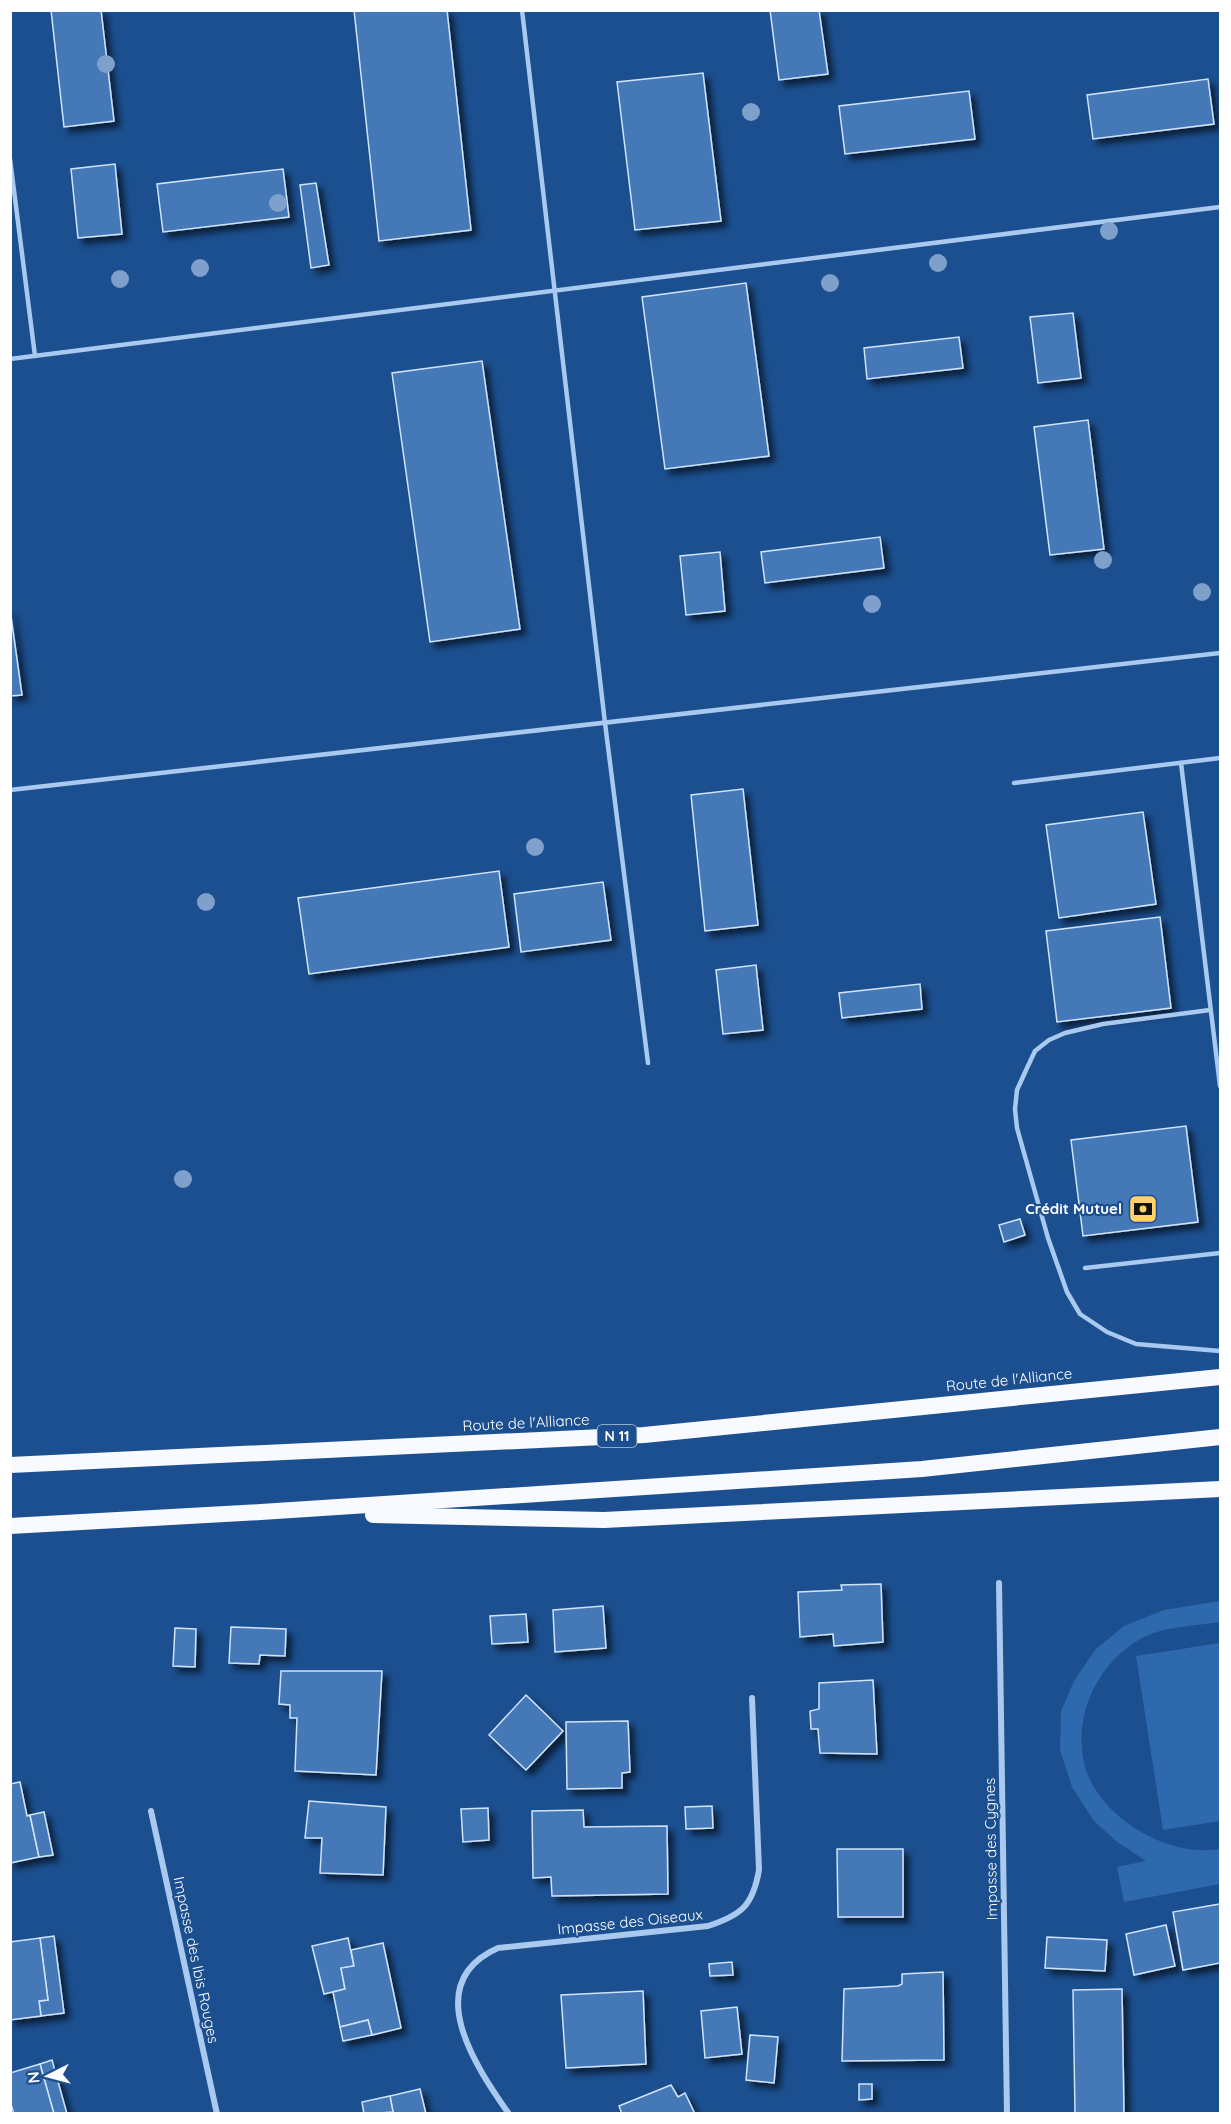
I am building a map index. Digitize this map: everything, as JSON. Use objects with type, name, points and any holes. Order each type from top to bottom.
[{"type":"highway","name":"Route de l'Alliance","points":[[10,1465],[644,1435],[1221,1377]]},
{"type":"highway","points":[[10,1526],[922,1469],[1221,1437]]},
{"type":"highway","points":[[261,1512],[604,1520],[1221,1489]]},
{"type":"street","name":"Impasse des Cygnes","points":[[999,1583],[1007,2114]]},
{"type":"street","name":"Impasse des Oiseaux","points":[[509,2114],[479,2070],[462,2030],[458,2013],[459,1993],[472,1965],[484,1954],[498,1948],[708,1926],[743,1910],[754,1893],[759,1870],[752,1698]]},
{"type":"street","name":"Impasse des Ibis Rouges","points":[[151,1811],[217,2114]]},
{"type":"lane","points":[[522,10],[605,723],[648,1063]]},
{"type":"lane","points":[[10,159],[35,356]]},
{"type":"lane","points":[[10,359],[1221,207]]},
{"type":"lane","points":[[10,790],[1221,653]]},
{"type":"lane","points":[[1014,783],[1221,758]]},
{"type":"lane","points":[[1181,763],[1221,1086]]},
{"type":"lane","points":[[1210,1010],[1103,1024],[1065,1033],[1049,1040],[1035,1051],[1017,1090],[1015,1109],[1017,1128],[1048,1238],[1066,1292],[1080,1314],[1107,1332],[1136,1344],[1221,1351]]},
{"type":"lane","points":[[1085,1268],[1221,1253]]},
{"type":"shaded area","points":[[1220,1601],[1220,1622],[1182,1627],[1144,1637],[1113,1661],[1091,1694],[1085,1713],[1082,1753],[1087,1773],[1108,1806],[1124,1821],[1161,1842],[1181,1848],[1220,1849],[1220,1884],[1124,1902],[1117,1867],[1146,1861],[1116,1841],[1094,1821],[1072,1787],[1060,1750],[1061,1711],[1074,1681],[1095,1650],[1124,1626],[1164,1610]]},
{"type":"shaded area","points":[[1220,1643],[1220,1821],[1163,1830],[1136,1656]]},
{"type":"building","points":[[51,10],[101,10],[114,121],[64,127]]},
{"type":"building","points":[[354,10],[447,10],[471,230],[379,241]]},
{"type":"building","points":[[770,10],[819,10],[828,74],[779,80]]},
{"type":"building","points":[[703,73],[721,221],[635,230],[617,82]]},
{"type":"building","points":[[1208,79],[1214,124],[1093,139],[1087,95]]},
{"type":"building","points":[[969,91],[975,139],[845,154],[839,106]]},
{"type":"building","points":[[115,164],[122,234],[78,238],[71,169]]},
{"type":"building","points":[[283,169],[289,217],[163,232],[157,184]]},
{"type":"building","points":[[316,183],[329,265],[311,268],[300,185]]},
{"type":"building","points":[[746,283],[769,456],[665,469],[642,297]]},
{"type":"building","points":[[1073,313],[1081,378],[1038,383],[1030,317]]},
{"type":"building","points":[[959,337],[963,368],[867,379],[864,348]]},
{"type":"building","points":[[482,361],[520,629],[430,642],[392,373]]},
{"type":"building","points":[[1088,420],[1104,549],[1050,555],[1034,427]]},
{"type":"building","points":[[880,537],[884,568],[765,583],[761,552]]},
{"type":"building","points":[[720,552],[725,611],[686,615],[680,556]]},
{"type":"building","points":[[10,609],[22,695],[10,696]]},
{"type":"building","points":[[743,789],[758,925],[705,931],[691,795]]},
{"type":"building","points":[[1143,812],[1156,904],[1059,918],[1046,825]]},
{"type":"building","points":[[499,871],[509,947],[309,974],[298,898]]},
{"type":"building","points":[[603,882],[611,940],[521,952],[514,894]]},
{"type":"building","points":[[1160,917],[1171,1008],[1057,1022],[1046,931]]},
{"type":"building","points":[[756,965],[763,1030],[723,1034],[716,970]]},
{"type":"building","points":[[920,984],[922,1009],[842,1018],[839,993]]},
{"type":"building","points":[[1186,1126],[1198,1222],[1083,1236],[1071,1140]]},
{"type":"building","points":[[1020,1219],[1025,1235],[1004,1242],[999,1225]]},
{"type":"building","points":[[881,1584],[883,1642],[834,1646],[833,1634],[800,1637],[798,1592],[842,1590],[841,1585]]},
{"type":"building","points":[[603,1606],[606,1648],[555,1652],[553,1610]]},
{"type":"building","points":[[526,1614],[528,1642],[492,1644],[490,1616]]},
{"type":"building","points":[[231,1627],[286,1629],[285,1656],[260,1655],[259,1664],[229,1663]]},
{"type":"building","points":[[175,1628],[196,1629],[195,1667],[173,1666]]},
{"type":"building","points":[[281,1671],[382,1671],[376,1775],[295,1771],[297,1718],[290,1718],[290,1705],[279,1704]]},
{"type":"building","points":[[873,1680],[877,1754],[820,1753],[818,1729],[811,1729],[810,1711],[819,1709],[819,1683]]},
{"type":"building","points":[[526,1695],[563,1731],[526,1770],[489,1735]]},
{"type":"building","points":[[628,1721],[630,1772],[622,1773],[622,1788],[567,1789],[566,1722]]},
{"type":"building","points":[[20,1782],[39,1857],[10,1863],[10,1784]]},
{"type":"building","points":[[309,1801],[386,1807],[383,1875],[320,1873],[322,1838],[305,1838]]},
{"type":"building","points":[[712,1806],[713,1828],[686,1829],[685,1807]]},
{"type":"building","points":[[488,1808],[489,1840],[463,1842],[461,1809]]},
{"type":"building","points":[[583,1810],[584,1827],[667,1826],[668,1894],[552,1896],[551,1877],[533,1878],[532,1811]]},
{"type":"building","points":[[44,1812],[53,1855],[39,1857],[30,1815]]},
{"type":"building","points":[[837,1849],[903,1849],[903,1917],[838,1917]]},
{"type":"building","points":[[1220,1904],[1220,1963],[1183,1970],[1173,1912]]},
{"type":"building","points":[[1166,1925],[1175,1966],[1134,1975],[1126,1934]]},
{"type":"building","points":[[54,1936],[64,2013],[41,2016],[39,2001],[48,2000],[40,1938]]},
{"type":"building","points":[[1047,1937],[1107,1940],[1105,1971],[1045,1968]]},
{"type":"building","points":[[40,1938],[48,2000],[39,2001],[41,2016],[10,2020],[10,1942]]},
{"type":"building","points":[[348,1938],[354,1966],[341,1968],[345,1989],[324,1994],[312,1946]]},
{"type":"building","points":[[383,1943],[401,2028],[372,2035],[368,2020],[340,2027],[333,1992],[345,1989],[341,1968],[354,1966],[351,1950]]},
{"type":"building","points":[[732,1962],[733,1975],[710,1976],[709,1964]]},
{"type":"building","points":[[943,1972],[944,2060],[842,2061],[844,1989],[898,1986],[902,1984],[902,1974]]},
{"type":"building","points":[[1122,1989],[1124,2114],[1075,2114],[1073,1990]]},
{"type":"building","points":[[643,1991],[646,2064],[566,2068],[561,1995]]},
{"type":"building","points":[[737,2007],[742,2054],[705,2058],[701,2011]]},
{"type":"building","points":[[368,2020],[372,2035],[343,2041],[340,2027]]},
{"type":"building","points":[[750,2035],[778,2037],[774,2083],[746,2080]]},
{"type":"building","points":[[52,2060],[67,2114],[54,2114],[40,2064]]},
{"type":"building","points":[[40,2064],[54,2114],[14,2114],[10,2101],[10,2073]]},
{"type":"building","points":[[859,2084],[872,2084],[872,2099],[859,2100]]},
{"type":"building","points":[[671,2085],[678,2097],[685,2093],[695,2114],[622,2114],[619,2106]]},
{"type":"building","points":[[420,2089],[426,2114],[385,2114],[393,2112],[390,2096]]},
{"type":"building","points":[[390,2096],[393,2112],[364,2114],[362,2102]]},
{"type":"place","name":"Crédit Mutuel","points":[[1143,1209]]}]
